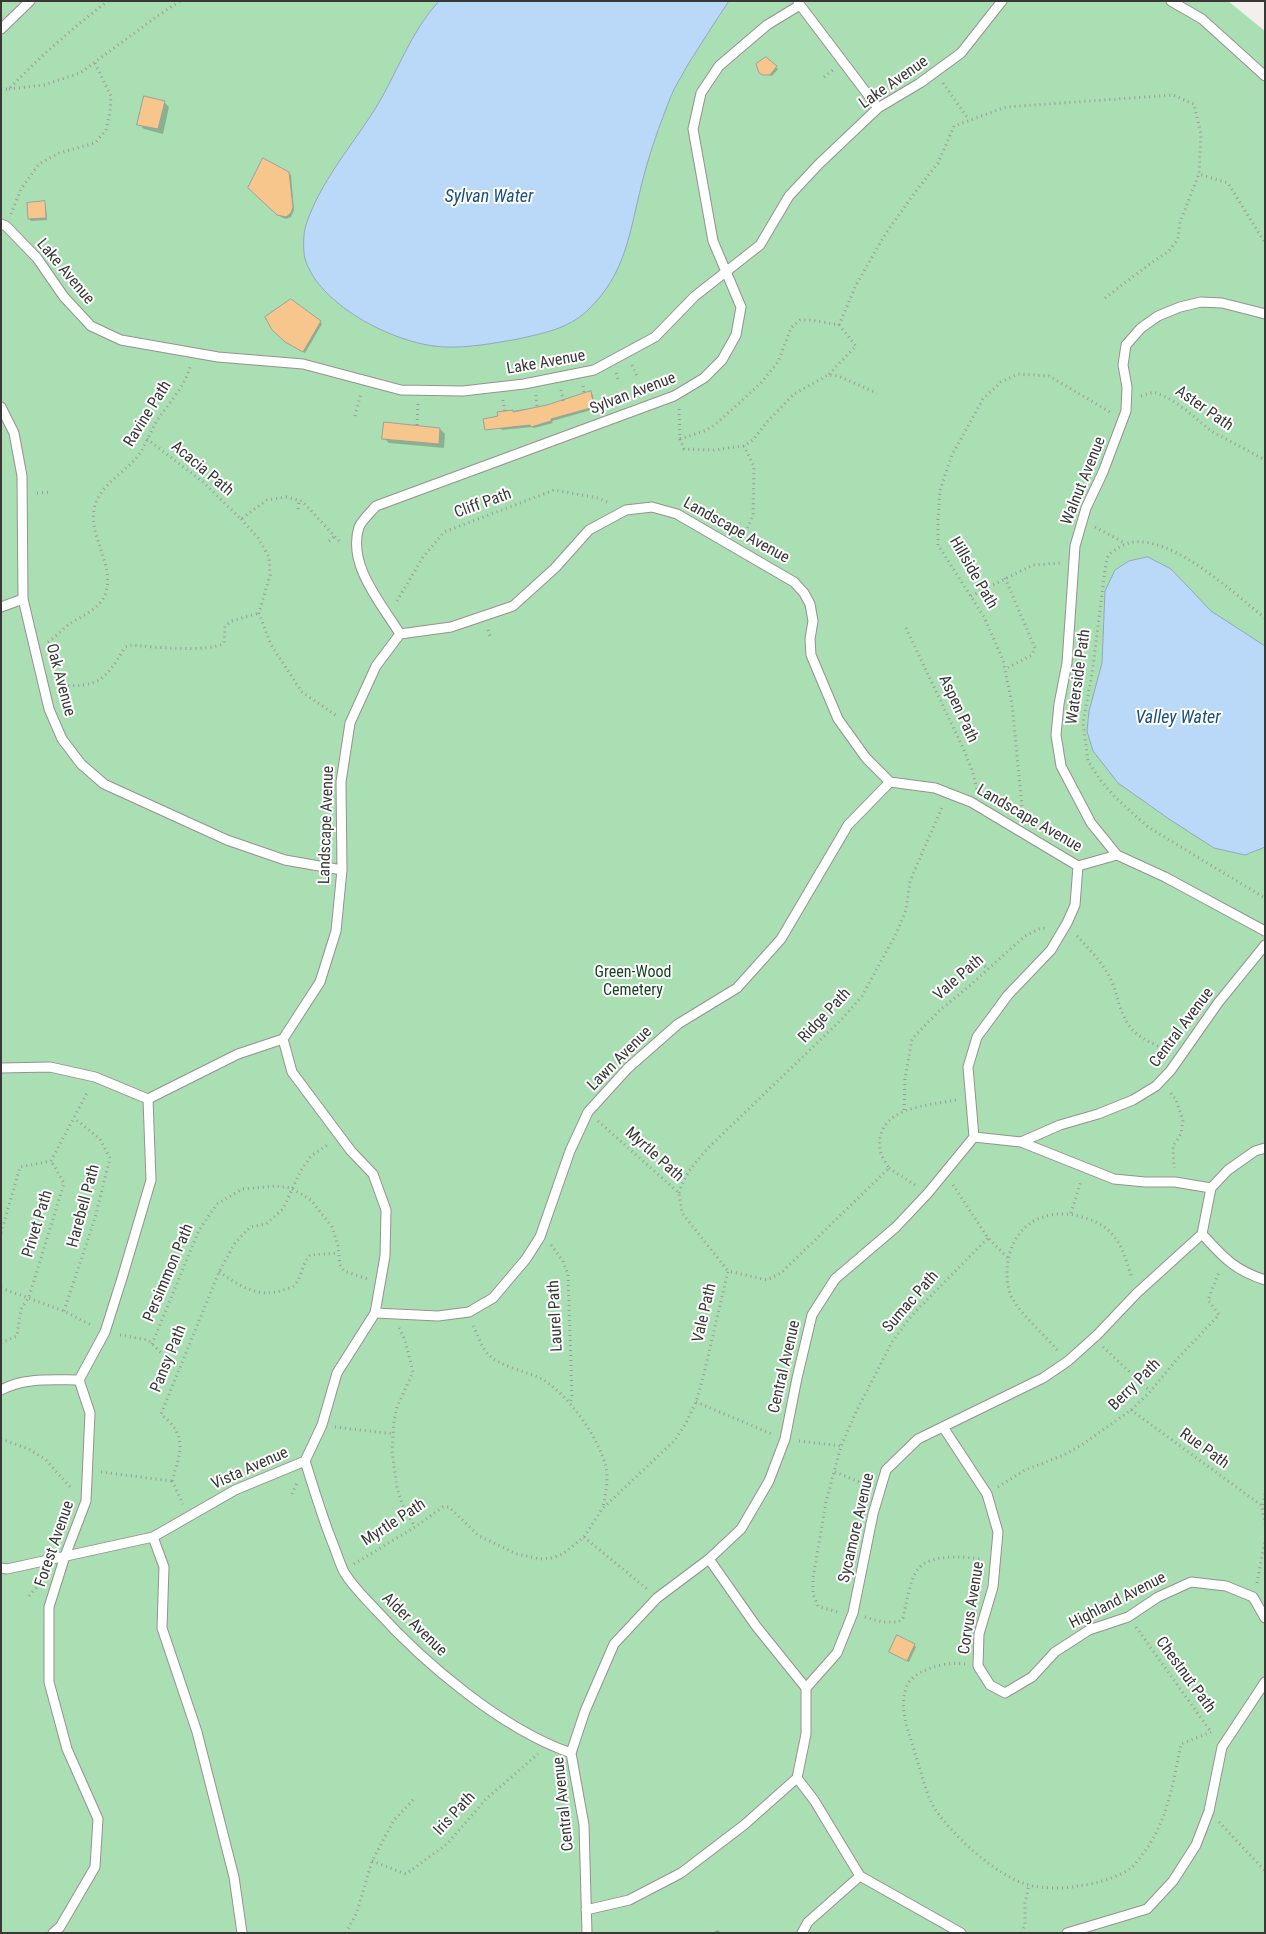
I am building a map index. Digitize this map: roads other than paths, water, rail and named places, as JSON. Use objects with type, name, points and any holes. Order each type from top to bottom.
[{"type":"lane","points":[[1,29],[30,1]]},
{"type":"lane","name":"Lake Avenue","points":[[3,225],[37,258],[64,297],[92,326],[121,340],[218,357],[303,364],[401,390],[464,391],[524,384],[594,370],[655,337],[695,296],[760,245],[789,196],[819,164],[878,108],[935,72],[960,53],[1002,1]]},
{"type":"lane","points":[[1171,1],[1202,20],[1265,76]]},
{"type":"lane","points":[[799,3],[878,108]]},
{"type":"lane","name":"Sylvan Avenue","points":[[400,634],[366,579],[355,548],[360,526],[376,506],[679,394],[704,378],[722,360],[736,335],[741,307],[712,241],[692,129],[701,93],[719,66],[767,25],[799,3]]},
{"type":"lane","name":"Walnut Avenue","points":[[1117,855],[1092,823],[1061,766],[1056,735],[1059,704],[1067,663],[1075,546],[1082,521],[1126,411],[1127,387],[1123,365],[1126,345],[1141,328],[1158,316],[1180,306],[1200,302],[1222,303],[1265,314]]},
{"type":"lane","name":"Oak Avenue","points":[[1,407],[14,433],[22,476],[23,599],[49,709],[62,739],[81,764],[104,784],[227,840],[285,860],[342,870]]},
{"type":"lane","name":"Landscape Avenue","points":[[283,1039],[320,982],[336,931],[342,870],[341,782],[349,725],[376,666],[400,634],[451,627],[513,606],[555,568],[589,530],[626,510],[652,507],[677,514],[794,582],[804,593],[810,604],[813,621],[810,639],[811,655],[838,719],[866,758],[890,782],[935,788],[976,804],[1024,835],[1078,866],[1117,855]]},
{"type":"lane","points":[[1,607],[23,599]]},
{"type":"lane","name":"Lawn Avenue","points":[[375,1313],[438,1316],[469,1312],[493,1298],[526,1259],[540,1237],[570,1151],[588,1112],[628,1068],[678,1024],[737,988],[781,939],[848,825],[890,782]]},
{"type":"lane","points":[[1117,855],[1165,877],[1265,931]]},
{"type":"lane","points":[[974,1137],[968,1067],[977,1037],[1008,995],[1051,950],[1063,931],[1076,905],[1078,866]]},
{"type":"lane","name":"Central Avenue","points":[[587,1933],[584,1825],[571,1753],[586,1711],[614,1644],[657,1598],[709,1559],[742,1529],[769,1480],[785,1439],[812,1315],[835,1278],[896,1227],[928,1193],[974,1137],[1021,1142],[1060,1125],[1098,1114],[1133,1100],[1156,1086],[1179,1059],[1218,1003],[1265,945]]},
{"type":"lane","points":[[1,1068],[50,1067],[95,1076],[148,1098],[238,1054],[283,1039]]},
{"type":"lane","name":"Vista Avenue","points":[[1,1568],[7,1569],[153,1537],[235,1490],[305,1461],[322,1426],[337,1373],[375,1313],[385,1256],[386,1210],[373,1174],[350,1151],[292,1072],[283,1039]]},
{"type":"lane","points":[[1,1390],[10,1386],[44,1380],[79,1380],[105,1332],[124,1275],[151,1180],[148,1098]]},
{"type":"lane","points":[[1021,1142],[1114,1179],[1174,1182],[1211,1188]]},
{"type":"lane","points":[[1265,1148],[1255,1151],[1228,1170],[1211,1188],[1202,1234],[1227,1261],[1249,1275],[1265,1280]]},
{"type":"lane","name":"Sycamore Avenue","points":[[806,1688],[837,1654],[853,1613],[879,1490],[886,1470],[918,1438],[1043,1378],[1068,1361],[1094,1338],[1137,1293],[1202,1234]]},
{"type":"lane","name":"Forest Avenue","points":[[53,1933],[60,1927],[95,1867],[98,1819],[67,1749],[49,1682],[49,1606],[65,1556],[86,1501],[90,1413],[79,1380]]},
{"type":"lane","name":"Corvus Avenue","points":[[943,1426],[987,1494],[998,1532],[993,1587],[979,1634],[978,1666],[990,1685]]},
{"type":"lane","name":"Alder Avenue","points":[[305,1461],[320,1512],[343,1570],[351,1583],[398,1634],[455,1683],[506,1721],[548,1745],[571,1753]]},
{"type":"lane","points":[[153,1537],[164,1568],[162,1628],[197,1732],[234,1877],[242,1933]]},
{"type":"lane","points":[[586,1910],[629,1900],[681,1873],[744,1825],[797,1778],[806,1734],[806,1688],[756,1626],[709,1559]]},
{"type":"lane","name":"Highland Avenue","points":[[990,1685],[1005,1693],[1032,1677],[1055,1652],[1089,1630],[1128,1617],[1158,1597],[1191,1582],[1226,1586],[1253,1597],[1265,1618]]},
{"type":"lane","points":[[1067,1933],[1147,1909],[1173,1881],[1196,1845],[1209,1811],[1222,1747],[1265,1682]]},
{"type":"lane","points":[[797,1778],[814,1800],[860,1876],[961,1933]]},
{"type":"lane","points":[[802,1933],[808,1922],[860,1876]]},
{"type":"water","name":"Sylvan Water","points":[[439,1],[729,1],[674,88],[648,161],[625,251],[619,266],[601,296],[588,310],[564,326],[518,339],[464,347],[427,345],[406,340],[363,321],[344,308],[313,277],[305,259],[305,229],[319,194],[383,96],[420,26]]},
{"type":"water","name":"Valley Water","points":[[1148,557],[1171,569],[1211,611],[1265,646],[1265,847],[1245,855],[1214,848],[1169,819],[1118,783],[1093,751],[1087,731],[1089,711],[1102,663],[1105,591],[1115,570],[1129,561]]},
{"type":"park label","name":"Green-Wood Cemetery","points":[[633,982]]}]
